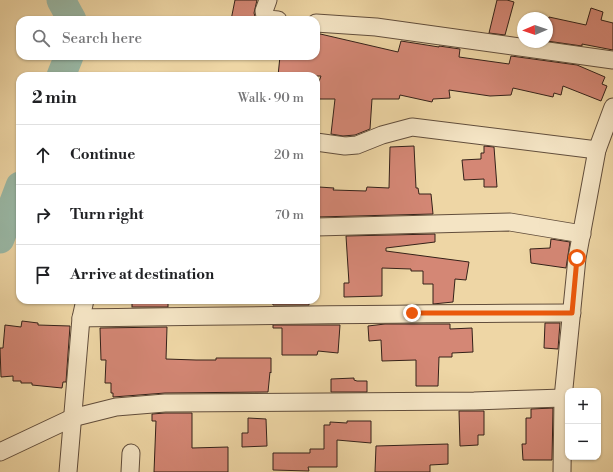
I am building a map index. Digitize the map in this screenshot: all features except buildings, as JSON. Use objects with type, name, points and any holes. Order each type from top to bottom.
[{"type":"street","points":[[265,16],[264,11],[268,0]]},
{"type":"street","points":[[320,23],[376,27],[613,60]]},
{"type":"street","points":[[562,472],[563,398],[577,258],[597,150],[613,107]]},
{"type":"street","points":[[320,143],[345,146],[357,144],[382,134],[412,126],[597,150]]},
{"type":"street","points":[[320,227],[510,222],[582,234]]},
{"type":"street","points":[[68,472],[84,304]]},
{"type":"street","points":[[82,318],[412,313],[572,313]]},
{"type":"street","points":[[0,452],[72,418],[116,407],[165,402],[474,401],[563,398]]},
{"type":"street","points":[[130,472],[131,453]]},
{"type":"waterway","points":[[61,0],[70,16]]},
{"type":"waterway","points":[[63,72],[67,60]]},
{"type":"waterway","points":[[0,239],[16,197]]},
{"type":"route","points":[[412,313],[572,313],[577,258]]}]
